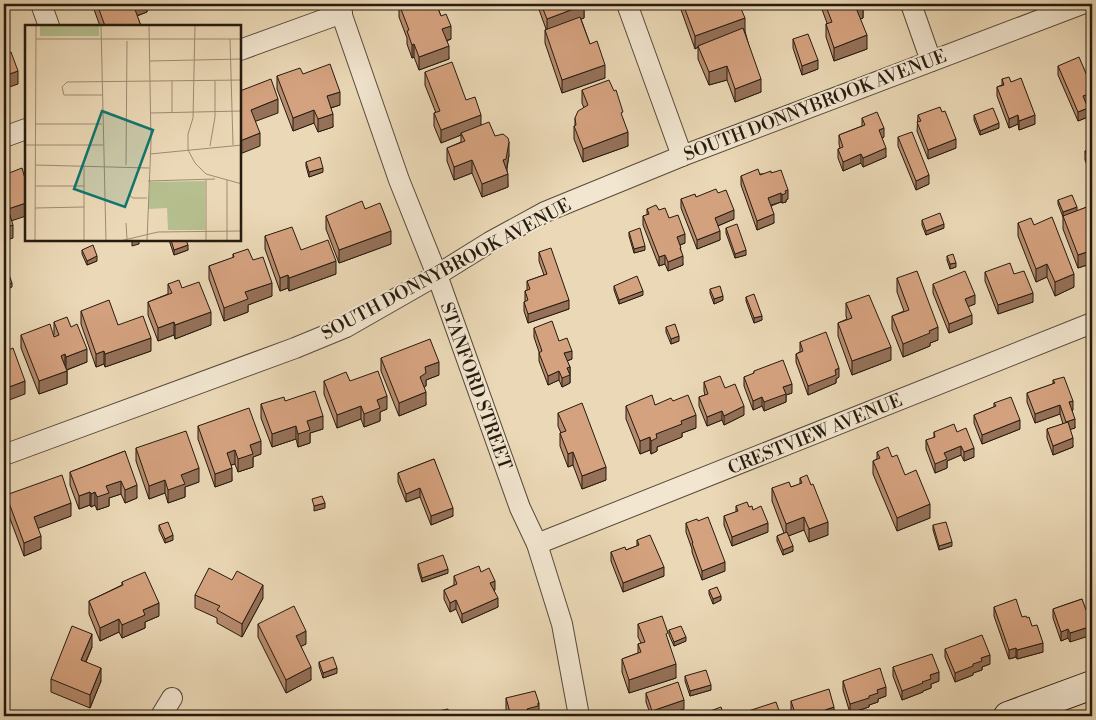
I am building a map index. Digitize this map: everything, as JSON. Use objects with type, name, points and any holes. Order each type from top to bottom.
[{"type":"street","points":[[41,4],[50,25]]},
{"type":"street","points":[[627,4],[682,156]]},
{"type":"street","points":[[911,4],[932,61]]},
{"type":"street","name":"SOUTH DONNYBROOK AVENUE","points":[[4,455],[295,348],[346,327],[490,242],[545,212],[682,156],[1082,4]]},
{"type":"street","points":[[241,50],[340,8]]},
{"type":"street","name":"STANFORD STREET","points":[[340,8],[399,180],[437,275],[520,508],[537,544],[562,624],[579,716]]},
{"type":"street","points":[[4,137],[25,129]]},
{"type":"street","name":"CRESTVIEW AVENUE","points":[[537,544],[1092,323]]},
{"type":"street","points":[[1008,716],[1092,685]]},
{"type":"street","points":[[162,716],[172,698]]},
{"type":"building","points":[[97,4],[133,4],[141,25],[105,25]]},
{"type":"building","points":[[399,4],[436,4],[441,16],[446,14],[451,26],[442,29],[449,46],[419,57],[414,44],[412,45],[407,31],[409,30]]},
{"type":"building","points":[[541,4],[584,4],[584,5],[547,19]]},
{"type":"building","points":[[683,4],[739,4],[745,18],[695,36]]},
{"type":"building","points":[[825,4],[863,4],[856,8],[867,35],[834,48],[826,24],[832,22]]},
{"type":"building","points":[[580,17],[590,44],[597,41],[605,65],[562,80],[545,30]]},
{"type":"building","points":[[743,28],[761,79],[735,89],[727,66],[709,72],[698,46]]},
{"type":"building","points":[[808,34],[818,60],[802,66],[793,39]]},
{"type":"building","points":[[11,52],[18,71],[4,76],[4,54]]},
{"type":"building","points":[[1079,57],[1088,78],[1092,76],[1092,88],[1088,90],[1089,94],[1083,96],[1088,108],[1078,112],[1058,66]]},
{"type":"building","points":[[452,62],[466,100],[475,97],[481,115],[441,130],[434,113],[440,111],[425,72]]},
{"type":"building","points":[[330,64],[340,92],[327,96],[333,114],[318,119],[314,110],[293,118],[277,76],[300,68],[303,74]]},
{"type":"building","points":[[1009,77],[1011,82],[1021,78],[1035,115],[1019,121],[1018,115],[1009,119],[997,87],[1004,85],[1002,79]]},
{"type":"building","points":[[271,79],[278,99],[251,110],[260,133],[241,141],[241,91]]},
{"type":"building","points":[[609,80],[614,91],[616,90],[623,112],[621,113],[628,132],[583,149],[574,126],[576,125],[575,118],[578,111],[588,105],[582,90]]},
{"type":"building","points":[[940,107],[942,112],[945,111],[956,139],[928,150],[917,122],[921,121],[918,115]]},
{"type":"building","points":[[993,108],[999,123],[980,131],[974,115]]},
{"type":"building","points":[[877,112],[884,128],[879,130],[886,148],[863,158],[861,154],[843,162],[838,149],[843,147],[839,135],[865,125],[862,118]]},
{"type":"building","points":[[489,122],[495,136],[503,134],[508,138],[506,159],[503,160],[508,174],[482,184],[472,160],[454,167],[447,148],[465,141],[461,133]]},
{"type":"building","points":[[912,132],[929,175],[916,181],[898,137]]},
{"type":"building","points":[[1092,148],[1092,168],[1085,151]]},
{"type":"building","points":[[320,157],[323,168],[309,172],[306,162]]},
{"type":"building","points":[[22,168],[25,178],[25,203],[8,209],[13,225],[4,228],[4,175]]},
{"type":"building","points":[[758,169],[760,175],[781,170],[788,190],[782,195],[781,193],[768,198],[774,214],[757,221],[741,176]]},
{"type":"building","points":[[716,189],[718,193],[726,190],[734,210],[715,218],[720,231],[697,240],[681,199],[695,194],[696,197]]},
{"type":"building","points":[[1072,195],[1077,207],[1063,212],[1058,200]]},
{"type":"building","points":[[362,201],[365,209],[380,203],[391,231],[339,250],[326,216]]},
{"type":"building","points":[[656,205],[659,210],[665,208],[669,218],[678,215],[685,234],[677,237],[683,256],[668,262],[665,255],[659,257],[643,216],[649,214],[647,209]]},
{"type":"building","points":[[1092,205],[1092,256],[1090,251],[1078,255],[1063,216]]},
{"type":"building","points":[[940,213],[944,224],[926,231],[922,220]]},
{"type":"building","points":[[1052,217],[1074,274],[1055,282],[1047,264],[1036,269],[1018,223],[1031,218],[1034,225]]},
{"type":"building","points":[[737,224],[746,250],[735,254],[726,228]]},
{"type":"building","points":[[292,227],[301,250],[328,240],[336,261],[289,278],[288,275],[280,278],[265,236]]},
{"type":"building","points":[[640,228],[645,246],[634,249],[629,232]]},
{"type":"building","points":[[171,241],[186,241],[188,245],[174,250]]},
{"type":"building","points":[[93,245],[97,256],[87,261],[82,250]]},
{"type":"building","points":[[551,248],[569,300],[528,314],[524,302],[528,300],[525,291],[530,289],[527,281],[547,274],[539,252]]},
{"type":"building","points":[[248,249],[253,260],[263,257],[272,283],[245,292],[248,299],[224,308],[209,266],[234,257],[233,254]]},
{"type":"building","points":[[953,254],[956,263],[950,264],[947,256]]},
{"type":"building","points":[[1010,263],[1014,274],[1024,271],[1033,293],[998,305],[985,272]]},
{"type":"building","points":[[917,271],[938,327],[929,331],[930,333],[903,344],[892,316],[909,310],[897,278]]},
{"type":"building","points":[[965,271],[975,295],[965,299],[972,315],[949,324],[933,284]]},
{"type":"building","points":[[8,272],[12,283],[4,286],[4,274]]},
{"type":"building","points":[[637,276],[643,291],[619,300],[614,286]]},
{"type":"building","points":[[179,280],[182,288],[199,282],[211,312],[175,325],[174,322],[158,328],[148,302],[172,293],[168,284]]},
{"type":"building","points":[[720,286],[723,296],[714,299],[710,289]]},
{"type":"building","points":[[754,294],[762,316],[754,318],[746,297]]},
{"type":"building","points":[[869,295],[891,347],[852,361],[838,323],[852,318],[846,303]]},
{"type":"building","points":[[109,300],[118,325],[143,316],[151,338],[105,354],[104,351],[96,354],[81,311]]},
{"type":"building","points":[[67,317],[71,327],[77,324],[87,349],[66,357],[65,354],[61,356],[67,371],[39,381],[21,335],[50,324],[54,337],[59,335],[54,322]]},
{"type":"building","points":[[552,321],[559,341],[567,338],[572,351],[564,353],[570,367],[567,368],[570,375],[562,378],[559,371],[548,376],[539,353],[542,351],[534,328]]},
{"type":"building","points":[[675,324],[679,336],[671,339],[666,327]]},
{"type":"building","points":[[826,332],[839,368],[835,370],[836,375],[808,386],[796,354],[803,351],[800,342]]},
{"type":"building","points":[[430,339],[439,362],[425,367],[426,373],[420,377],[426,392],[399,403],[381,358]]},
{"type":"building","points":[[13,348],[25,381],[4,389],[4,352]]},
{"type":"building","points":[[783,360],[792,384],[783,387],[786,394],[764,402],[762,397],[753,401],[744,377],[754,373],[754,371]]},
{"type":"building","points":[[378,371],[387,396],[377,400],[380,408],[364,414],[361,406],[337,415],[324,381],[346,372],[350,381]]},
{"type":"building","points":[[720,376],[725,388],[735,384],[744,406],[724,416],[722,411],[707,417],[699,397],[708,394],[704,382]]},
{"type":"building","points":[[1064,377],[1073,401],[1069,402],[1075,419],[1066,422],[1060,405],[1035,414],[1027,393],[1055,383],[1053,380]]},
{"type":"building","points":[[315,391],[323,416],[307,421],[310,430],[298,434],[296,426],[272,434],[261,404],[284,397],[285,401]]},
{"type":"building","points":[[652,395],[655,405],[671,398],[673,401],[688,395],[696,415],[681,421],[682,424],[656,434],[657,438],[651,441],[650,437],[640,441],[626,406]]},
{"type":"building","points":[[1011,397],[1020,420],[982,435],[974,415],[996,406],[994,403]]},
{"type":"building","points":[[582,403],[606,467],[582,476],[573,452],[568,454],[560,433],[566,431],[558,413]]},
{"type":"building","points":[[249,408],[261,441],[250,445],[253,454],[238,459],[235,450],[227,453],[232,468],[215,474],[198,426]]},
{"type":"building","points":[[1068,422],[1073,438],[1053,446],[1047,429]]},
{"type":"building","points":[[954,424],[957,432],[966,428],[974,448],[964,452],[961,446],[944,453],[947,459],[935,464],[926,440],[935,437],[934,432]]},
{"type":"building","points":[[186,431],[199,468],[181,475],[185,484],[168,490],[165,480],[149,486],[136,448]]},
{"type":"building","points":[[888,447],[892,457],[897,455],[905,475],[916,470],[930,504],[897,518],[873,461],[880,458],[877,452]]},
{"type":"building","points":[[125,451],[137,485],[125,490],[121,481],[106,486],[109,493],[97,497],[95,492],[91,494],[90,492],[79,496],[70,472]]},
{"type":"building","points":[[434,459],[453,508],[431,516],[420,488],[406,494],[398,473]]},
{"type":"building","points":[[62,475],[71,503],[34,517],[41,536],[24,543],[6,495]]},
{"type":"building","points":[[807,475],[811,485],[813,484],[828,522],[809,529],[804,517],[786,524],[772,488],[789,482],[791,487],[802,483],[800,478]]},
{"type":"building","points":[[322,496],[325,503],[314,506],[312,499]]},
{"type":"building","points":[[747,502],[749,507],[752,506],[753,510],[761,506],[768,523],[732,537],[724,516],[738,511],[736,506]]},
{"type":"building","points":[[708,517],[725,562],[702,571],[686,523]]},
{"type":"building","points":[[168,522],[173,535],[165,539],[159,525]]},
{"type":"building","points":[[946,522],[952,542],[939,546],[933,525]]},
{"type":"building","points":[[787,532],[793,546],[783,550],[777,536]]},
{"type":"building","points":[[650,535],[664,567],[623,583],[611,552],[625,547],[626,550],[639,545],[637,540]]},
{"type":"building","points":[[443,555],[448,569],[422,578],[418,564]]},
{"type":"building","points":[[479,566],[481,572],[489,568],[495,581],[490,583],[498,598],[462,614],[456,600],[450,603],[444,590],[457,584],[454,576]]},
{"type":"building","points":[[209,568],[232,580],[237,571],[263,585],[242,624],[217,610],[220,606],[195,595]]},
{"type":"building","points":[[145,572],[159,603],[143,610],[145,615],[122,625],[119,619],[100,628],[89,601],[123,585],[122,582]]},
{"type":"building","points":[[717,587],[721,596],[713,599],[709,590]]},
{"type":"building","points":[[1016,599],[1022,617],[1029,617],[1032,626],[1037,625],[1043,643],[1017,650],[1016,648],[1009,650],[994,607]]},
{"type":"building","points":[[1082,599],[1086,610],[1090,608],[1092,626],[1070,633],[1068,629],[1061,632],[1053,609]]},
{"type":"building","points":[[294,606],[306,631],[296,636],[311,667],[286,680],[258,624]]},
{"type":"building","points":[[662,616],[676,664],[629,680],[622,659],[641,652],[638,644],[645,642],[638,624]]},
{"type":"building","points":[[72,626],[92,634],[81,660],[101,668],[90,695],[51,679]]},
{"type":"building","points":[[681,626],[686,637],[674,642],[669,630]]},
{"type":"building","points":[[982,635],[990,655],[981,658],[982,661],[973,664],[973,666],[955,673],[945,649]]},
{"type":"building","points":[[932,654],[939,672],[930,675],[931,679],[902,691],[893,667]]},
{"type":"building","points":[[333,657],[337,668],[323,673],[319,662]]},
{"type":"building","points":[[880,668],[886,687],[877,690],[878,693],[869,696],[869,698],[850,704],[843,681]]},
{"type":"building","points":[[706,670],[711,685],[690,691],[685,676]]},
{"type":"building","points":[[678,682],[684,700],[652,711],[646,693]]},
{"type":"building","points":[[829,689],[834,707],[825,710],[826,713],[818,716],[796,716],[791,701]]},
{"type":"building","points":[[535,691],[539,703],[538,706],[527,709],[528,714],[540,711],[541,716],[511,716],[506,698]]},
{"type":"building","points":[[776,702],[781,716],[733,716]]},
{"type":"building","points":[[721,707],[724,716],[697,716]]},
{"type":"building","points":[[448,709],[450,716],[441,716],[439,711]]},
{"type":"building","points":[[49,714],[75,714],[75,716],[49,716]]}]
